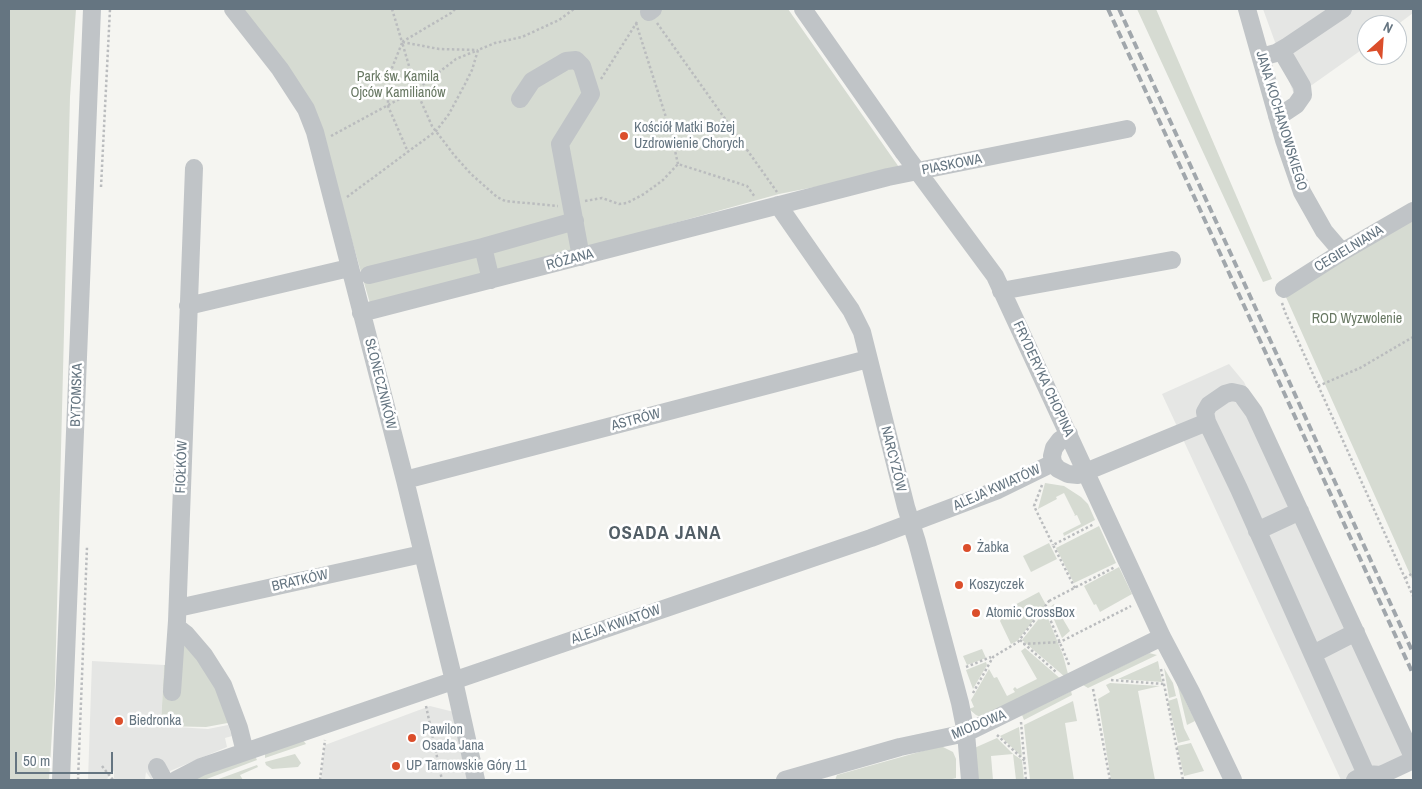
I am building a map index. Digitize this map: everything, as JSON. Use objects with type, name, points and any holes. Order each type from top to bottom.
[{"type":"street","name":"BYTOMSKA","points":[[61,780],[92,9]]},
{"type":"street","name":"SŁONECZNIKÓW","points":[[234,9],[280,69],[306,109],[315,132],[454,681],[476,780]]},
{"type":"street","name":"FRYDERYKA CHOPINA","points":[[802,9],[995,276],[1162,636],[1233,780]]},
{"type":"street","name":"JANA KOCHANOWSKIEGO","points":[[1248,9],[1277,116],[1302,192],[1324,231],[1342,252]]},
{"type":"street","points":[[1261,57],[1281,50],[1343,9]]},
{"type":"street","points":[[1277,116],[1284,114],[1296,105],[1303,94],[1302,86],[1281,50]]},
{"type":"street","points":[[520,99],[532,81],[566,61],[574,60],[580,62],[591,94],[560,144],[581,257]]},
{"type":"street","name":"PIASKOWA","points":[[770,207],[918,171],[1127,129]]},
{"type":"street","name":"FIOŁKÓW","points":[[172,692],[178,608],[194,168]]},
{"type":"street","name":"RÓŻANA","points":[[361,313],[770,207]]},
{"type":"street","name":"NARCYZÓW","points":[[770,207],[851,310],[862,332],[910,523],[952,672],[966,733],[970,780]]},
{"type":"street","name":"CEGIELNIANA","points":[[1284,289],[1342,252],[1413,211]]},
{"type":"street","points":[[369,275],[483,246],[574,213]]},
{"type":"street","points":[[483,246],[491,280]]},
{"type":"street","points":[[1002,291],[1172,260]]},
{"type":"street","points":[[188,306],[349,268]]},
{"type":"street","name":"ASTRÓW","points":[[404,480],[868,359]]},
{"type":"street","points":[[1232,392],[1241,394],[1254,412],[1300,511],[1413,758],[1381,775],[1365,778],[1313,654],[1207,422],[1205,412],[1209,405],[1225,394],[1232,392]]},
{"type":"street","points":[[1086,472],[1207,422]]},
{"type":"street","name":"ALEJA KWIATÓW","points":[[1069,434],[1060,440],[1054,448],[1053,463],[1058,469],[1068,474],[1078,475],[1086,472]]},
{"type":"street","name":"ALEJA KWIATÓW","points":[[176,780],[201,767],[910,523],[998,490],[1053,463]]},
{"type":"street","points":[[1257,531],[1300,511]]},
{"type":"street","name":"BRATKÓW","points":[[178,608],[422,554]]},
{"type":"street","points":[[177,627],[204,654],[224,685],[245,752]]},
{"type":"street","points":[[1313,654],[1356,632]]},
{"type":"street","name":"MIODOWA","points":[[785,780],[820,775],[900,746],[966,733],[1162,636]]},
{"type":"path","points":[[392,9],[416,90],[436,131],[471,174],[497,197],[505,201],[565,206],[574,213],[602,198],[619,204],[628,203],[663,180],[678,164]]},
{"type":"path","points":[[408,152],[388,106],[388,78],[402,42],[456,9]]},
{"type":"path","points":[[328,137],[416,90],[456,59],[496,42],[522,37],[559,20],[574,9]]},
{"type":"path","points":[[591,94],[646,15]]},
{"type":"path","points":[[646,15],[678,164]]},
{"type":"path","points":[[646,15],[779,196],[770,207],[761,204],[747,186],[678,164]]},
{"type":"path","points":[[402,42],[439,49],[478,50]]},
{"type":"path","points":[[332,205],[343,201],[436,131],[449,114],[465,84],[472,70],[478,50]]},
{"type":"path","points":[[1284,289],[1281,298],[1285,312],[1413,596]]},
{"type":"path","points":[[1318,386],[1360,368],[1413,337]]},
{"type":"path","points":[[1043,481],[1034,506],[1075,588]]},
{"type":"path","points":[[1053,545],[1098,521]]},
{"type":"path","points":[[952,672],[993,657],[1020,640],[1050,600],[1118,565]]},
{"type":"path","points":[[1405,578],[1413,573]]},
{"type":"path","points":[[1024,644],[1060,642],[1137,603]]},
{"type":"path","points":[[1045,607],[1060,642],[1072,682]]},
{"type":"path","points":[[1020,640],[1072,682]]},
{"type":"path","points":[[969,700],[993,657]]},
{"type":"path","points":[[1160,666],[1182,780]]},
{"type":"path","points":[[1111,680],[1164,684]]},
{"type":"path","points":[[1093,689],[1110,780]]},
{"type":"path","points":[[425,701],[442,780]]},
{"type":"path","points":[[1018,708],[1022,722],[1026,780]]},
{"type":"path","points":[[997,735],[1025,760]]},
{"type":"path","points":[[320,780],[325,740]]},
{"type":"path","points":[[102,766],[113,780]]},
{"type":"shaded area","points":[[1263,9],[1413,9],[1413,13],[1407,18],[1407,15],[1357,15],[1357,53],[1295,97]]},
{"type":"shaded area","points":[[1229,364],[1244,382],[1413,741],[1385,780],[1341,780],[1162,394]]},
{"type":"shaded area","points":[[92,661],[164,665],[161,726],[208,729],[228,725],[232,736],[225,738],[227,747],[151,779],[146,772],[145,780],[114,780],[114,771],[109,774],[107,780],[88,780]]},
{"type":"shaded area","points":[[430,706],[454,712],[470,780],[321,780],[325,745]]},
{"type":"green space","points":[[9,9],[76,9],[70,97],[55,684],[49,780],[9,780]]},
{"type":"green space","name":"Park św. Kamila Ojców Kamilianów","points":[[243,9],[788,9],[901,170],[779,194],[371,307],[315,111]]},
{"type":"green space","points":[[1137,9],[1156,9],[1272,279],[1263,282]]},
{"type":"green space","name":"ROD Wyzwolenie","points":[[1413,219],[1413,581],[1285,295]]},
{"type":"green space","points":[[1045,483],[1064,486],[1081,497],[1088,504],[1095,520],[1064,536],[1063,533],[1081,524],[1077,515],[1074,516],[1064,493],[1038,509]]},
{"type":"green space","points":[[1099,526],[1116,563],[1074,583],[1056,548]]},
{"type":"green space","points":[[1049,543],[1057,559],[1031,572],[1023,556]]},
{"type":"green space","points":[[1119,567],[1132,594],[1100,612],[1084,586]]},
{"type":"green space","points":[[1039,592],[1046,605],[1017,641],[1011,644],[1000,621],[1007,609]]},
{"type":"green space","points":[[1054,604],[1070,631],[1062,638],[1049,608]]},
{"type":"green space","points":[[1045,611],[1063,655],[1068,674],[1065,677],[1022,640]]},
{"type":"green space","points":[[178,636],[202,659],[233,722],[206,727],[161,726],[164,665],[166,665]]},
{"type":"green space","points":[[1025,648],[1062,680],[985,719],[976,715],[969,709],[974,707],[971,700],[989,669],[994,678],[997,677],[1007,696],[1015,692],[1013,689],[1015,687],[1017,689],[1037,679],[1021,651]]},
{"type":"green space","points":[[982,649],[986,658],[967,665],[963,656]]},
{"type":"green space","points":[[1149,653],[1157,655],[1088,688],[1083,685]]},
{"type":"green space","points":[[1158,661],[1162,682],[1118,679]]},
{"type":"green space","points":[[986,662],[987,665],[973,689],[966,670]]},
{"type":"green space","points":[[1164,668],[1173,683],[1176,696],[1169,698]]},
{"type":"green space","points":[[1110,683],[1160,686],[1138,691],[1155,780],[1111,780],[1098,699],[1110,692],[1106,685]]},
{"type":"green space","points":[[1177,683],[1195,721],[1187,725]]},
{"type":"green space","points":[[1071,691],[1072,695],[1024,720],[1022,715]]},
{"type":"green space","points":[[1177,698],[1184,728],[1190,740],[1178,743],[1168,701]]},
{"type":"green space","points":[[1073,701],[1077,721],[1065,723],[1074,780],[1030,780],[1024,725]]},
{"type":"green space","points":[[1019,727],[1022,757],[1000,736]]},
{"type":"green space","points":[[997,738],[1013,754],[991,756],[993,780],[973,780],[972,749]]},
{"type":"green space","points":[[303,740],[306,744],[265,758],[265,753]]},
{"type":"green space","points":[[1191,743],[1204,771],[1184,776],[1177,746]]},
{"type":"green space","points":[[937,747],[943,747],[953,752],[956,759],[956,778],[948,780],[835,780],[837,775]]},
{"type":"green space","points":[[295,754],[301,763],[298,767],[272,769],[265,762]]},
{"type":"green space","points":[[1013,754],[1022,760],[1024,780],[1016,780]]},
{"type":"green space","points":[[255,756],[257,760],[204,780],[190,780]]},
{"type":"green space","points":[[257,765],[258,767],[240,775],[243,780],[216,780]]},
{"type":"railway","points":[[1108,9],[1413,674]]},
{"type":"railway","points":[[1119,9],[1413,653]]},
{"type":"place","name":"Kościół Matki Bożej Uzdrowienie Chorych","points":[[624,136]]},
{"type":"place","name":"Żabka","points":[[967,548]]},
{"type":"place","name":"Koszyczek","points":[[959,585]]},
{"type":"place","name":"Atomic CrossBox","points":[[976,613]]},
{"type":"place","name":"Biedronka","points":[[119,721]]},
{"type":"place","name":"Pawilon Osada Jana","points":[[412,738]]},
{"type":"place","name":"UP Tarnowskie Góry 11","points":[[396,766]]},
{"type":"district","name":"OSADA JANA","points":[[665,534]]}]
